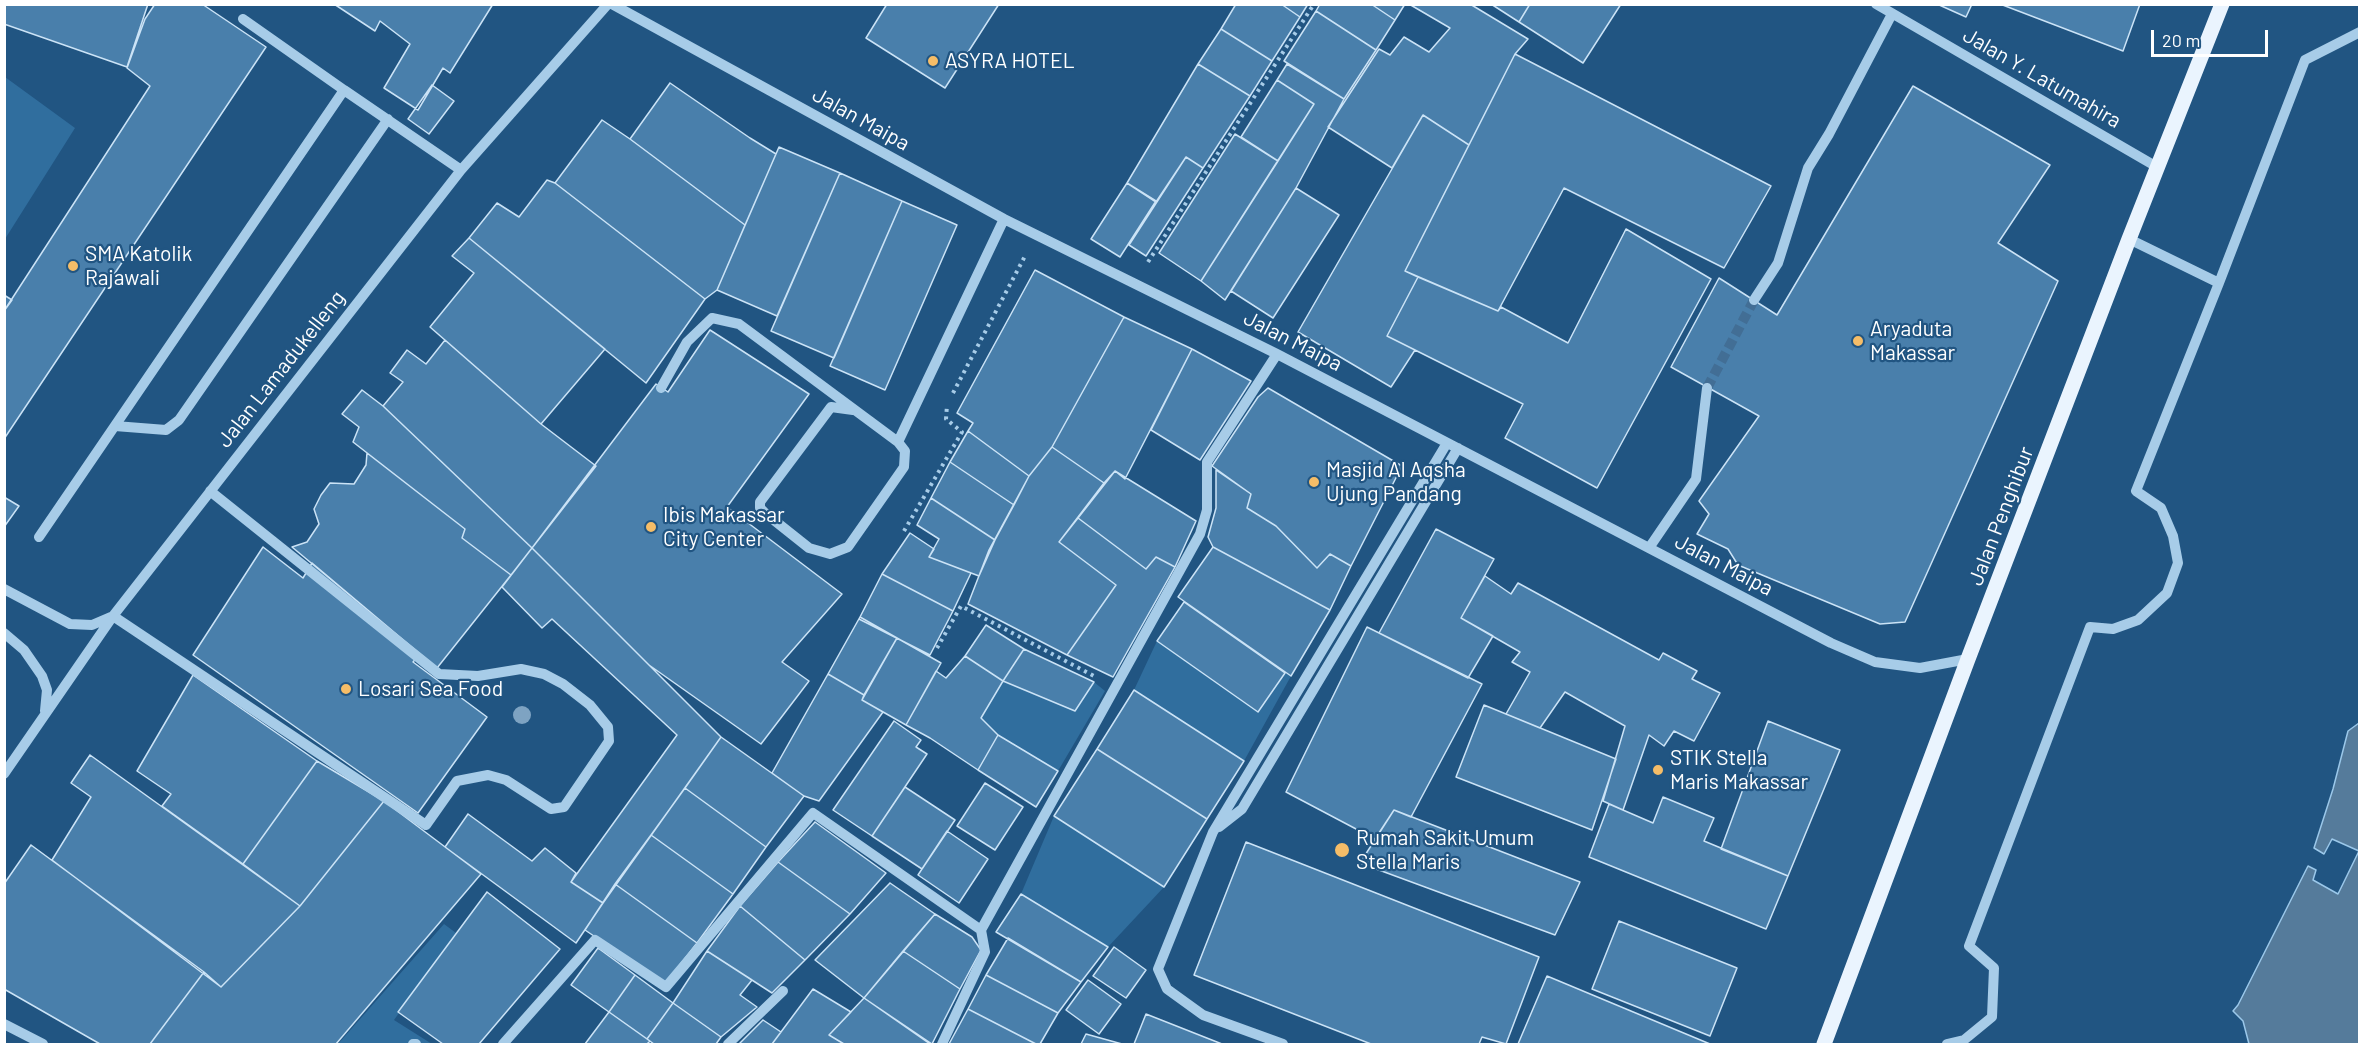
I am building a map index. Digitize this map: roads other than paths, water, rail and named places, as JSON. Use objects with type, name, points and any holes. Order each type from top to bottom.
[{"type":"main road","name":"Jalan Penghibur","points":[[1824,1044],[2129,238],[2222,4]]},
{"type":"street","name":"Jalan Lamadukelleng","points":[[4,774],[113,616],[461,170],[610,4]]},
{"type":"street","name":"Jalan Maipa","points":[[610,4],[1004,219],[1277,354],[1831,643],[1875,662],[1920,668],[1968,659]]},
{"type":"street","name":"Jalan Y. Latumahira","points":[[1876,4],[2157,167]]},
{"type":"street","points":[[1754,300],[1778,263],[1808,168],[1829,134],[1892,14]]},
{"type":"street","points":[[243,19],[461,170]]},
{"type":"street","points":[[1947,1044],[1965,1040],[1992,1017],[1994,968],[1969,946],[2090,627],[2113,629],[2138,620],[2167,593],[2178,563],[2174,536],[2161,508],[2136,491],[2305,60],[2360,32]]},
{"type":"street","points":[[39,537],[344,90]]},
{"type":"street","points":[[115,426],[166,430],[179,420],[388,119]]},
{"type":"street","points":[[898,442],[1004,219]]},
{"type":"street","points":[[2129,238],[2219,283]]},
{"type":"street","points":[[661,388],[687,342],[712,318],[739,324],[898,442],[905,451],[904,467],[848,547],[830,554],[809,548],[765,513],[760,508],[760,502],[831,407],[853,410]]},
{"type":"street","points":[[942,1044],[985,952],[981,930],[1200,534],[1206,510],[1207,462],[1277,354]]},
{"type":"street","points":[[1649,548],[1696,479],[1707,388]]},
{"type":"street","points":[[1283,1044],[1203,1015],[1167,989],[1158,969],[1213,832],[1447,443]]},
{"type":"street","points":[[1213,832],[1242,809],[1458,448]]},
{"type":"street","points":[[4,589],[70,624],[92,625],[113,616],[426,825],[457,782],[488,775],[506,780],[551,809],[564,807],[609,741],[608,727],[590,705],[563,684],[543,674],[521,669],[478,676],[439,675],[210,491]]},
{"type":"street","points":[[4,633],[24,650],[42,676],[47,702],[44,717]]},
{"type":"street","points":[[503,1044],[595,940],[666,987],[813,813],[981,930]]},
{"type":"street","points":[[728,1044],[783,991]]},
{"type":"street","points":[[4,1024],[43,1044]]},
{"type":"tunnel","points":[[1707,388],[1754,300]]},
{"type":"place","name":"ASYRA HOTEL","points":[[933,61]]},
{"type":"place","name":"SMA Katolik Rajawali","points":[[73,266]]},
{"type":"place","name":"Aryaduta Makassar","points":[[1858,341]]},
{"type":"place","name":"Masjid Al Aqsha Ujung Pandang","points":[[1314,482]]},
{"type":"place","name":"Ibis Makassar City Center","points":[[651,527]]},
{"type":"place","name":"Losari Sea Food","points":[[346,689]]},
{"type":"place","name":"STIK Stella Maris Makassar","points":[[1658,770]]},
{"type":"place","name":"Rumah Sakit Umum Stella Maris","points":[[1342,850]]}]
